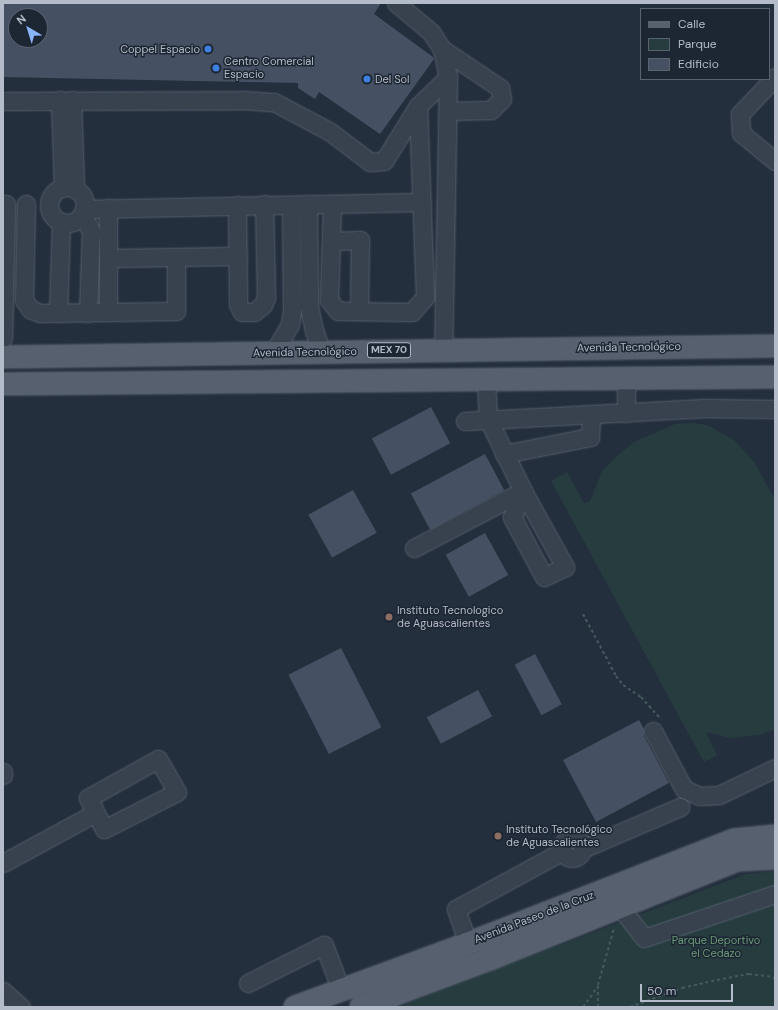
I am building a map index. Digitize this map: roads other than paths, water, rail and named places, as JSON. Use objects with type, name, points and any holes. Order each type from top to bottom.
[{"type":"main road","name":"Avenida Tecnológico","points":[[3,357],[320,351],[775,346]]},
{"type":"main road","points":[[3,384],[775,377]]},
{"type":"main road","name":"Avenida Paseo de la Cruz","points":[[295,1007],[467,944],[734,840],[775,836]]},
{"type":"main road","name":"Avenida Paseo de la Cruz","points":[[361,1007],[475,965],[738,860],[775,858]]},
{"type":"street","points":[[396,3],[431,32],[442,49],[448,77],[443,350]]},
{"type":"street","points":[[442,49],[500,88],[502,99],[491,110],[448,111]]},
{"type":"street","points":[[3,100],[243,100],[274,102],[329,131],[370,162],[384,161],[418,106],[448,77]]},
{"type":"street","points":[[775,77],[740,114],[740,133],[775,161]]},
{"type":"street","points":[[66,100],[69,188]]},
{"type":"street","points":[[332,204],[329,300],[338,311],[412,312],[425,297],[418,106]]},
{"type":"street","points":[[88,313],[91,232],[83,211],[83,197],[69,188],[52,193],[48,204],[52,215],[61,222],[73,222],[83,211],[108,208],[421,202]]},
{"type":"street","points":[[3,338],[5,204],[48,204]]},
{"type":"street","points":[[26,204],[24,300],[30,309],[40,313],[176,311],[176,257]]},
{"type":"street","points":[[237,205],[238,304],[242,312],[254,312],[262,306],[266,298],[264,204]]},
{"type":"street","points":[[308,204],[309,307],[320,351]]},
{"type":"street","points":[[274,352],[288,330],[292,311],[291,205]]},
{"type":"street","points":[[108,208],[108,312]]},
{"type":"street","points":[[58,313],[61,222]]},
{"type":"street","points":[[331,241],[360,240],[359,311]]},
{"type":"street","points":[[108,258],[238,256]]},
{"type":"street","points":[[626,379],[626,413]]},
{"type":"street","points":[[414,548],[523,492],[488,419],[486,380]]},
{"type":"street","points":[[465,421],[591,416],[705,408],[775,409]]},
{"type":"street","points":[[504,454],[590,437],[591,416]]},
{"type":"street","points":[[656,724],[684,789],[700,796],[719,795],[775,768]]},
{"type":"street","points":[[158,758],[176,792],[104,830],[95,813],[88,798],[158,758]]},
{"type":"street","points":[[475,965],[456,909],[563,851],[565,841],[574,838],[579,840],[582,849],[680,807]]},
{"type":"street","points":[[3,863],[95,813]]},
{"type":"street","points":[[620,907],[644,938],[775,894]]},
{"type":"street","points":[[248,983],[324,945],[341,990]]},
{"type":"street","points":[[3,992],[21,1007]]},
{"type":"place","name":"Coppel Espacio","points":[[208,49]]},
{"type":"place","name":"Centro Comercial Espacio","points":[[216,68]]},
{"type":"place","name":"Del Sol","points":[[367,79]]},
{"type":"place","name":"Instituto Tecnologico de Aguascalientes","points":[[389,617]]},
{"type":"place","name":"Instituto Tecnológico de Aguascalientes","points":[[498,836]]},
{"type":"park label","name":"Parque Deportivo el Cedazo","points":[[716,947]]}]
